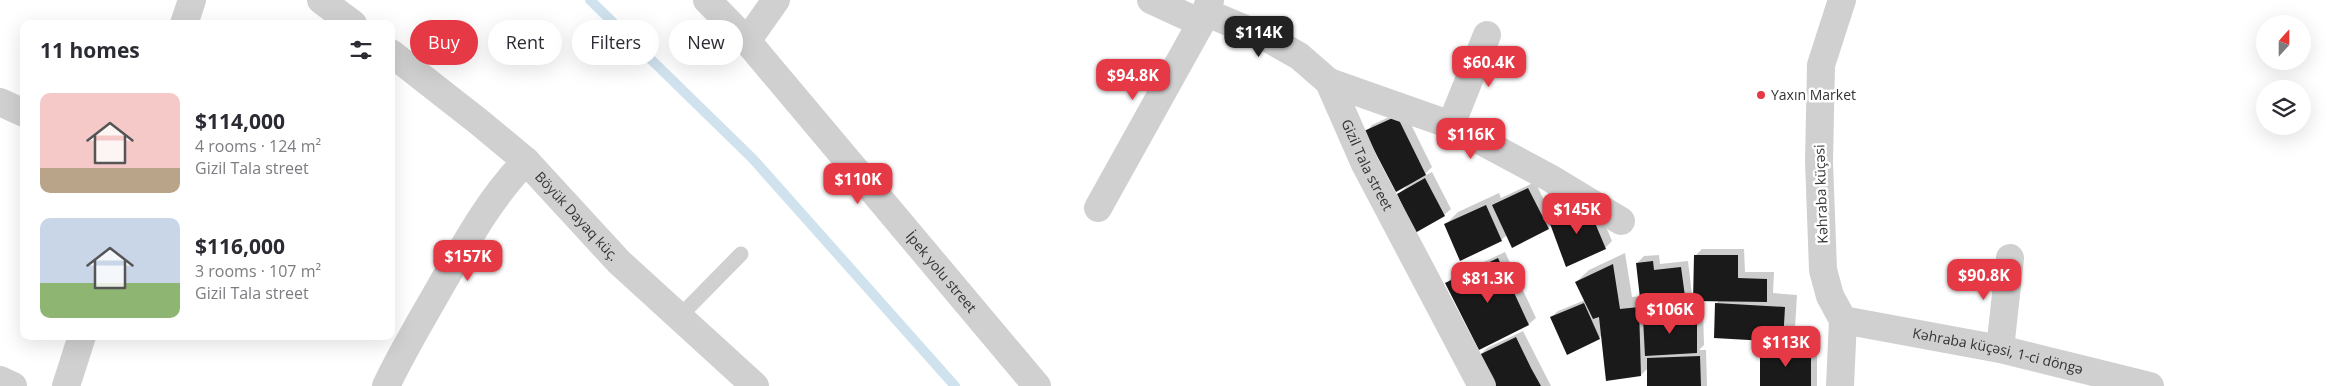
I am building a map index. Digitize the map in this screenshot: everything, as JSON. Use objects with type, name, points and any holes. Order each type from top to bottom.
[{"type":"street","points":[[185,20],[192,0]]},
{"type":"street","points":[[321,0],[348,20]]},
{"type":"street","name":"İpek yolu street","points":[[707,0],[747,41],[1037,386]]},
{"type":"street","points":[[747,41],[776,0]]},
{"type":"street","name":"Gizil Tala street","points":[[1151,0],[1205,12],[1269,39],[1299,56],[1330,82],[1365,164],[1482,386]]},
{"type":"street","name":"Kəhraba küçəsi","points":[[1842,0],[1821,65],[1819,151],[1823,270],[1830,296],[1843,320]]},
{"type":"street","points":[[1098,208],[1205,12]]},
{"type":"street","points":[[1451,125],[1487,35]]},
{"type":"street","name":"Böyük Dayaq küç.","points":[[395,56],[526,161],[619,262],[755,386]]},
{"type":"street","points":[[1330,82],[1451,125],[1550,178],[1622,221]]},
{"type":"street","points":[[0,102],[20,111]]},
{"type":"street","points":[[386,386],[399,359],[486,209],[507,181],[526,161]]},
{"type":"street","points":[[2000,349],[2010,258]]},
{"type":"street","points":[[1840,386],[1843,320]]},
{"type":"street","name":"Kəhraba küçəsi, 1-ci döngə","points":[[1843,320],[2000,349],[2150,386]]},
{"type":"street","points":[[66,386],[81,340]]},
{"type":"street","points":[[0,380],[13,386]]},
{"type":"lane","points":[[678,316],[741,254]]},
{"type":"building","points":[[1397,116],[1426,175],[1396,192],[1364,131]]},
{"type":"building","points":[[1425,178],[1445,216],[1415,233],[1397,194]]},
{"type":"building","points":[[1528,188],[1549,229],[1512,248],[1492,205]]},
{"type":"building","points":[[1587,204],[1606,249],[1566,267],[1549,221]]},
{"type":"building","points":[[1486,205],[1502,241],[1460,261],[1444,224]]},
{"type":"building","points":[[1694,255],[1738,255],[1738,278],[1767,279],[1767,302],[1693,301]]},
{"type":"building","points":[[1498,258],[1529,325],[1479,350],[1445,283]]},
{"type":"building","points":[[1653,261],[1654,270],[1681,267],[1687,311],[1642,316],[1636,263]]},
{"type":"building","points":[[1613,264],[1620,309],[1639,307],[1641,376],[1606,381],[1599,317],[1593,319],[1575,282]]},
{"type":"building","points":[[1584,303],[1600,339],[1567,355],[1550,317]]},
{"type":"building","points":[[1715,303],[1785,307],[1783,342],[1714,338]]},
{"type":"building","points":[[1697,315],[1697,353],[1645,356],[1643,318]]},
{"type":"building","points":[[1516,337],[1541,386],[1493,386],[1479,355]]},
{"type":"building","points":[[1811,349],[1811,386],[1760,386],[1760,351]]},
{"type":"building","points":[[1700,356],[1701,386],[1647,386],[1647,358]]},
{"type":"waterway","points":[[590,0],[753,159],[955,386]]},
{"type":"place","name":"Yaxın Market","points":[[1761,95]]}]
